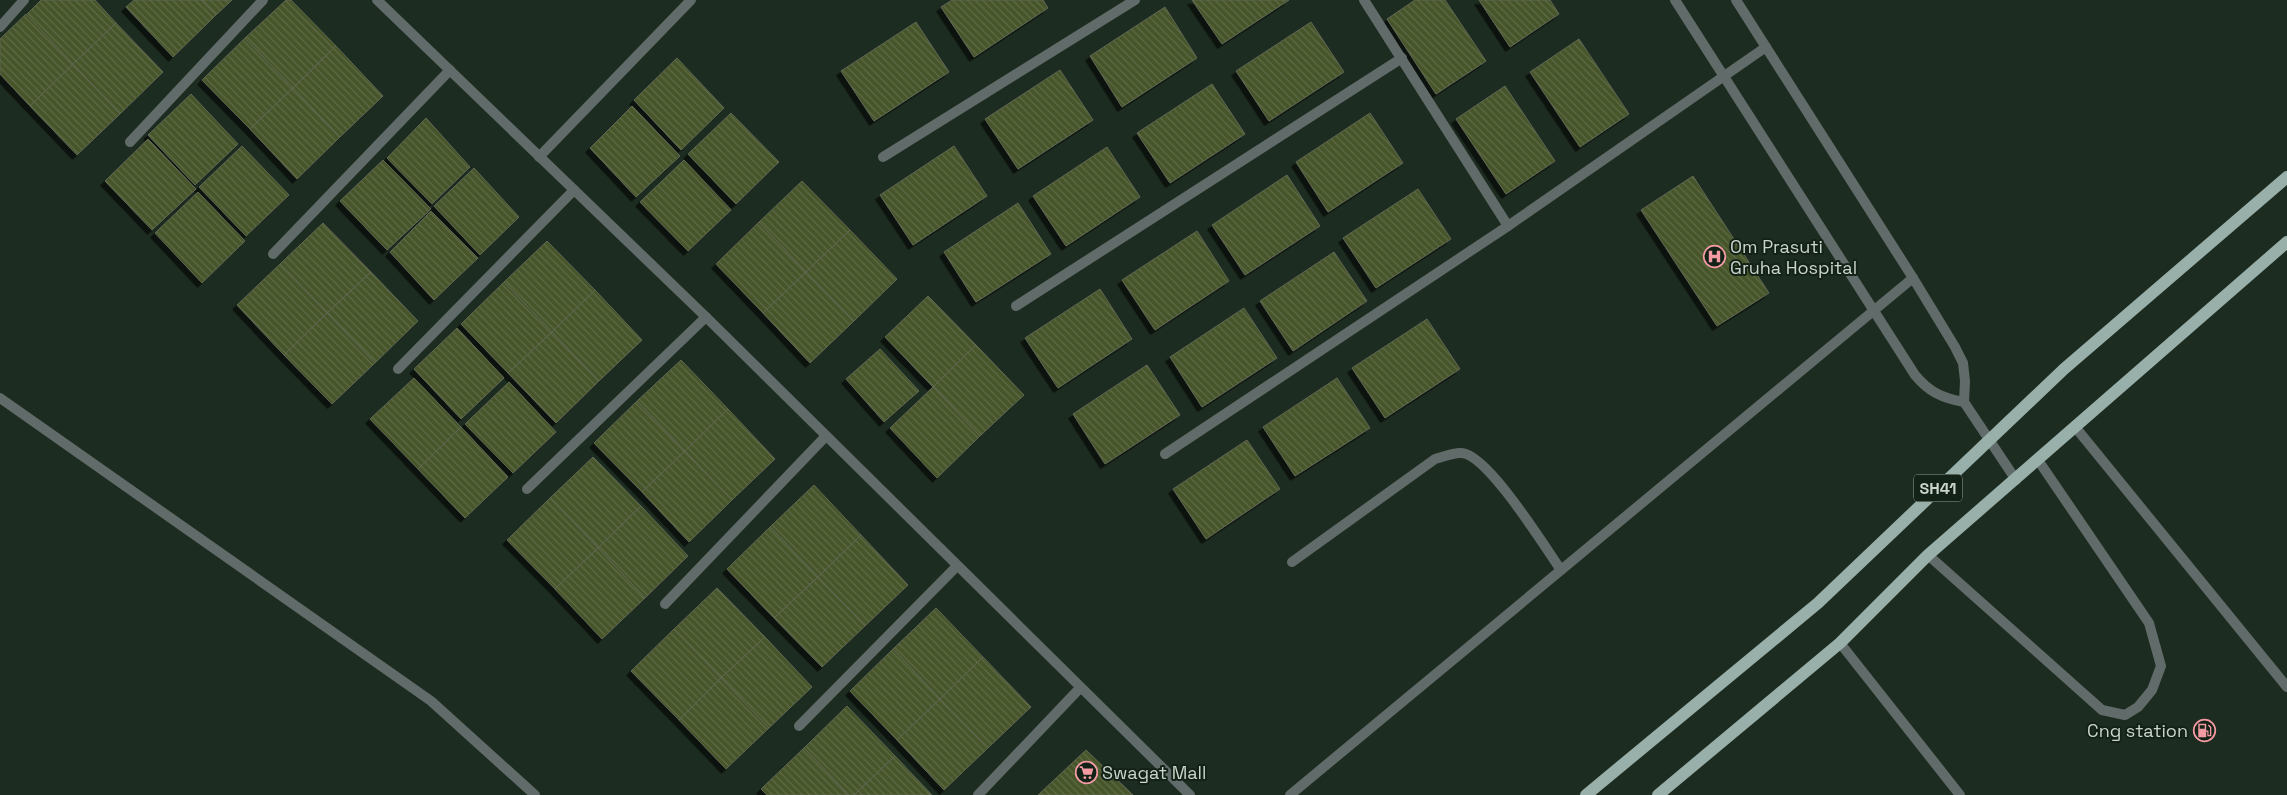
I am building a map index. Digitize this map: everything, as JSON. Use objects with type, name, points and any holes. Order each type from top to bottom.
[{"type":"main road","name":"SH41","points":[[1586,795],[1818,603],[2064,369],[2287,177]]},
{"type":"main road","name":"SH41","points":[[1658,795],[1840,644],[1928,555],[2076,428],[2287,242]]},
{"type":"street","points":[[0,27],[24,0]]},
{"type":"street","points":[[130,142],[263,0]]},
{"type":"street","points":[[377,0],[706,318],[1190,795]]},
{"type":"street","points":[[539,157],[691,0]]},
{"type":"street","points":[[883,156],[1135,0]]},
{"type":"street","points":[[1364,0],[1508,226]]},
{"type":"street","points":[[1675,0],[1874,312],[1927,389],[1944,399],[1964,402]]},
{"type":"street","points":[[1736,0],[1913,278],[1962,363],[1965,381],[1964,402],[2016,480]]},
{"type":"street","points":[[1165,454],[1508,226],[1766,47]]},
{"type":"street","points":[[1016,306],[1402,58]]},
{"type":"street","points":[[273,254],[450,70]]},
{"type":"street","points":[[398,369],[574,190]]},
{"type":"street","points":[[1290,795],[1913,278]]},
{"type":"street","points":[[528,489],[706,318]]},
{"type":"street","points":[[0,398],[431,701],[535,795]]},
{"type":"street","points":[[2076,428],[2287,687]]},
{"type":"street","points":[[665,604],[826,436]]},
{"type":"street","points":[[1292,562],[1435,459],[1462,453],[1478,459],[1501,486],[1561,570]]},
{"type":"street","points":[[1928,555],[2102,710],[2125,714],[2138,707],[2152,690],[2161,666],[2149,622],[2038,460]]},
{"type":"street","points":[[799,726],[957,566]]},
{"type":"street","points":[[1840,644],[1960,795]]},
{"type":"street","points":[[978,795],[1080,688]]},
{"type":"building","points":[[41,0],[95,0],[116,23],[73,64],[26,15]]},
{"type":"building","points":[[134,0],[201,0],[216,15],[173,57],[126,7]]},
{"type":"building","points":[[201,0],[232,0],[216,15]]},
{"type":"building","points":[[286,0],[291,0],[336,46],[293,88],[245,38]]},
{"type":"building","points":[[952,0],[1043,0],[1048,8],[974,57],[941,7]]},
{"type":"building","points":[[1192,0],[1289,0],[1222,44]]},
{"type":"building","points":[[1415,0],[1445,0],[1486,61],[1436,94],[1387,19]]},
{"type":"building","points":[[1479,0],[1550,0],[1559,14],[1510,47]]},
{"type":"building","points":[[1165,7],[1197,58],[1122,107],[1090,56]]},
{"type":"building","points":[[26,14],[73,64],[30,106],[0,74],[0,39]]},
{"type":"building","points":[[916,22],[949,72],[874,121],[841,71]]},
{"type":"building","points":[[1311,22],[1344,72],[1269,121],[1236,71]]},
{"type":"building","points":[[116,23],[163,72],[120,114],[73,64]]},
{"type":"building","points":[[245,38],[293,88],[250,129],[202,80]]},
{"type":"building","points":[[1579,39],[1629,114],[1580,147],[1530,72]]},
{"type":"building","points":[[336,46],[383,96],[340,137],[293,88]]},
{"type":"building","points":[[677,58],[724,108],[681,150],[634,100]]},
{"type":"building","points":[[73,64],[120,114],[77,155],[30,106]]},
{"type":"building","points":[[1060,70],[1093,120],[1018,169],[985,119]]},
{"type":"building","points":[[1212,84],[1245,134],[1170,183],[1137,133]]},
{"type":"building","points":[[1505,86],[1555,161],[1506,194],[1456,119]]},
{"type":"building","points":[[293,88],[340,137],[297,179],[250,129]]},
{"type":"building","points":[[191,94],[238,144],[195,185],[148,135]]},
{"type":"building","points":[[632,106],[680,156],[636,197],[590,148]]},
{"type":"building","points":[[731,113],[779,162],[736,204],[688,154]]},
{"type":"building","points":[[1370,113],[1403,163],[1328,212],[1296,162]]},
{"type":"building","points":[[426,118],[470,167],[432,204],[387,158]]},
{"type":"building","points":[[148,139],[196,189],[152,230],[105,181]]},
{"type":"building","points":[[242,146],[289,195],[246,236],[199,187]]},
{"type":"building","points":[[954,146],[987,196],[913,245],[880,195]]},
{"type":"building","points":[[1107,147],[1140,197],[1066,246],[1033,196]]},
{"type":"building","points":[[383,160],[431,209],[387,250],[340,201]]},
{"type":"building","points":[[684,160],[731,210],[688,251],[640,202]]},
{"type":"building","points":[[474,168],[519,217],[480,255],[434,206]]},
{"type":"building","points":[[1287,175],[1320,226],[1245,275],[1212,225]]},
{"type":"building","points":[[1693,176],[1769,293],[1717,326],[1641,210]]},
{"type":"building","points":[[802,181],[850,230],[806,272],[759,222]]},
{"type":"building","points":[[1418,189],[1451,239],[1376,288],[1343,238]]},
{"type":"building","points":[[198,192],[245,241],[202,283],[155,233]]},
{"type":"building","points":[[1018,203],[1051,254],[976,302],[944,252]]},
{"type":"building","points":[[431,211],[478,258],[434,300],[390,252]]},
{"type":"building","points":[[759,222],[806,272],[763,313],[716,264]]},
{"type":"building","points":[[323,223],[371,272],[327,313],[280,264]]},
{"type":"building","points":[[850,230],[897,279],[854,321],[806,272]]},
{"type":"building","points":[[1197,231],[1229,281],[1155,330],[1122,280]]},
{"type":"building","points":[[547,241],[595,290],[552,332],[504,282]]},
{"type":"building","points":[[1334,252],[1367,301],[1293,351],[1260,301]]},
{"type":"building","points":[[280,264],[327,313],[284,355],[237,305]]},
{"type":"building","points":[[371,272],[418,321],[375,363],[327,313]]},
{"type":"building","points":[[806,272],[854,321],[810,363],[763,313]]},
{"type":"building","points":[[504,282],[552,332],[508,373],[461,324]]},
{"type":"building","points":[[1100,289],[1132,339],[1058,388],[1025,338]]},
{"type":"building","points":[[595,290],[642,340],[599,381],[552,332]]},
{"type":"building","points":[[928,296],[976,345],[933,387],[885,337]]},
{"type":"building","points":[[1244,308],[1277,358],[1202,407],[1170,357]]},
{"type":"building","points":[[327,313],[375,363],[332,404],[284,355]]},
{"type":"building","points":[[1427,319],[1460,369],[1385,418],[1352,368]]},
{"type":"building","points":[[457,328],[504,378],[461,419],[414,369]]},
{"type":"building","points":[[552,332],[599,381],[556,423],[508,373]]},
{"type":"building","points":[[976,345],[1024,395],[980,436],[933,387]]},
{"type":"building","points":[[880,349],[919,391],[884,422],[846,379]]},
{"type":"building","points":[[681,360],[728,409],[685,451],[637,401]]},
{"type":"building","points":[[1147,365],[1180,415],[1105,464],[1073,414]]},
{"type":"building","points":[[414,378],[461,427],[418,469],[370,419]]},
{"type":"building","points":[[1337,378],[1370,428],[1295,476],[1263,427]]},
{"type":"building","points":[[509,382],[556,432],[513,473],[465,424]]},
{"type":"building","points":[[933,387],[980,436],[937,478],[890,428]]},
{"type":"building","points":[[637,401],[685,451],[642,492],[594,443]]},
{"type":"building","points":[[728,409],[775,459],[732,500],[685,451]]},
{"type":"building","points":[[461,427],[508,477],[465,518],[418,469]]},
{"type":"building","points":[[1247,440],[1280,489],[1206,539],[1173,489]]},
{"type":"building","points":[[685,451],[732,500],[689,542],[642,492]]},
{"type":"building","points":[[593,457],[641,506],[598,548],[550,498]]},
{"type":"building","points":[[814,485],[861,535],[818,577],[770,527]]},
{"type":"building","points":[[550,498],[598,548],[555,589],[507,540]]},
{"type":"building","points":[[641,506],[688,556],[645,598],[598,548]]},
{"type":"building","points":[[770,527],[818,577],[774,618],[727,569]]},
{"type":"building","points":[[861,535],[908,585],[865,626],[818,577]]},
{"type":"building","points":[[598,548],[645,598],[602,639],[555,589]]},
{"type":"building","points":[[818,577],[865,626],[822,667],[774,618]]},
{"type":"building","points":[[717,588],[765,637],[721,678],[674,629]]},
{"type":"building","points":[[936,608],[983,657],[940,699],[893,649]]},
{"type":"building","points":[[674,629],[721,678],[679,720],[631,671]]},
{"type":"building","points":[[765,637],[812,687],[769,728],[721,678]]},
{"type":"building","points":[[893,649],[940,699],[897,740],[850,691]]},
{"type":"building","points":[[983,657],[1031,707],[988,748],[940,699]]},
{"type":"building","points":[[721,678],[769,728],[726,769],[679,720]]},
{"type":"building","points":[[940,699],[988,748],[944,790],[897,740]]},
{"type":"building","points":[[847,706],[895,756],[854,795],[849,795],[804,748]]},
{"type":"building","points":[[804,748],[849,795],[767,795],[761,789]]},
{"type":"building","name":"Swagat Mall","points":[[1086,750],[1133,795],[1038,795]]},
{"type":"building","points":[[895,756],[932,795],[854,795]]},
{"type":"place","name":"Om Prasuti Gruha Hospital","points":[[1714,256]]},
{"type":"place","name":"Cng station","points":[[2204,730]]},
{"type":"place","name":"Swagat Mall","points":[[1086,772]]}]
